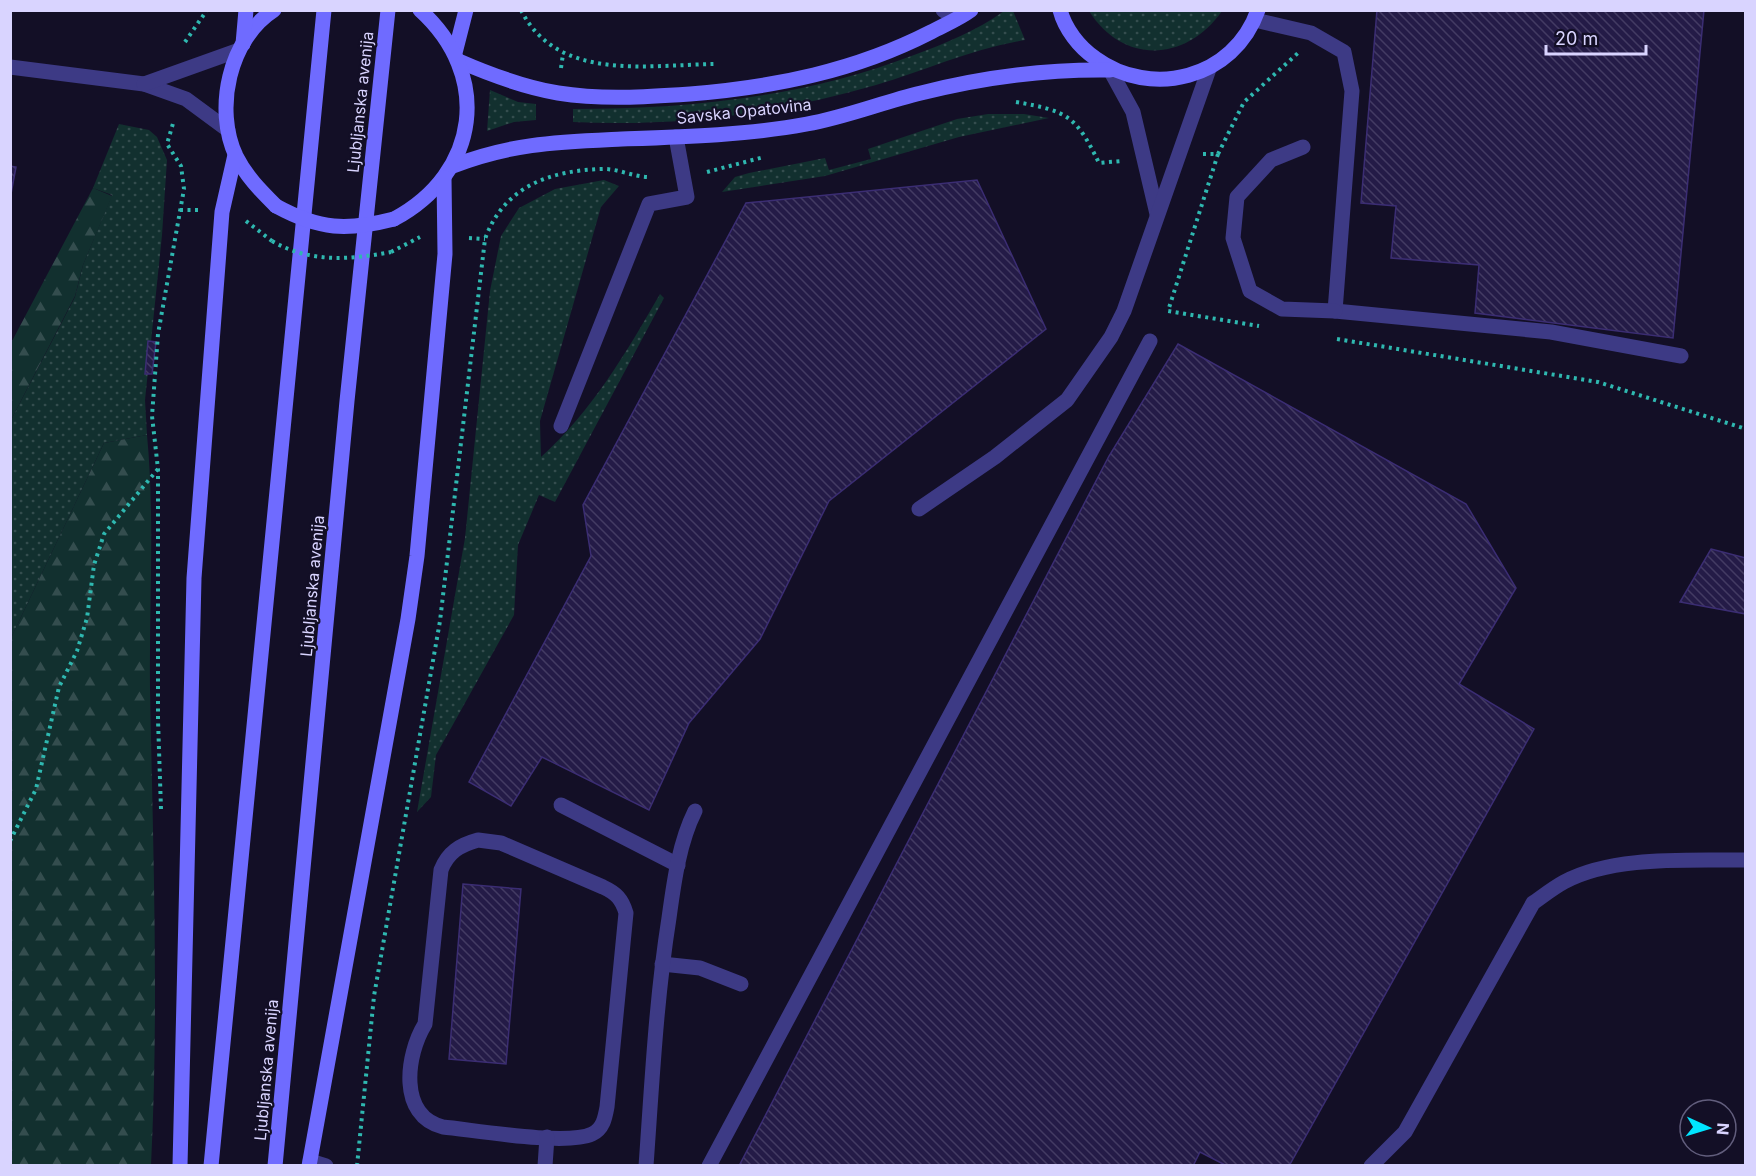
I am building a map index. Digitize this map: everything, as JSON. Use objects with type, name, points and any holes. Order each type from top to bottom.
[{"type":"main road","points":[[246,10],[241,47],[232,68],[226,103],[228,130],[236,154],[252,183],[276,206],[302,219],[335,228],[361,227],[394,219],[426,198],[448,172]]},
{"type":"main road","points":[[241,47],[274,10]]},
{"type":"main road","points":[[211,1166],[324,10]]},
{"type":"main road","name":"Ljubljanska avenija","points":[[274,1166],[347,401],[388,10]]},
{"type":"main road","points":[[310,1163],[408,619],[417,556],[445,254],[448,172],[467,122],[466,90],[457,57],[438,27],[420,10]]},
{"type":"main road","points":[[457,57],[466,10]]},
{"type":"main road","name":"Savska Opatovina","points":[[457,57],[496,77],[528,86],[580,95],[636,98],[755,88],[840,70],[899,48],[950,15],[971,10]]},
{"type":"main road","points":[[1060,10],[1062,20],[1083,49],[1110,69],[1143,80],[1177,80],[1209,69],[1236,48],[1256,15]]},
{"type":"main road","name":"Savska Opatovina","points":[[448,172],[487,153],[518,146],[676,137],[808,124],[922,93],[1012,74],[1063,69],[1110,69]]},
{"type":"main road","points":[[180,1166],[194,578],[222,212],[236,154]]},
{"type":"street","points":[[1256,15],[1311,33],[1344,52],[1353,91],[1335,311]]},
{"type":"street","points":[[144,84],[241,47]]},
{"type":"street","points":[[10,67],[144,84],[186,99],[228,130]]},
{"type":"street","points":[[1110,69],[1133,112],[1157,213]]},
{"type":"street","points":[[919,509],[995,457],[1067,400],[1111,337],[1124,311],[1209,69]]},
{"type":"street","points":[[561,426],[649,204],[687,197],[676,137]]},
{"type":"street","points":[[1303,147],[1271,160],[1237,197],[1233,238],[1250,291],[1282,309],[1335,311],[1551,332],[1681,356]]},
{"type":"street","points":[[709,1166],[1150,341]]},
{"type":"street","points":[[561,806],[678,865]]},
{"type":"street","points":[[646,1166],[662,964],[678,865],[687,827],[695,811]]},
{"type":"street","points":[[478,840],[501,843],[611,891],[618,895],[626,913],[604,1122],[594,1134],[580,1138],[548,1137],[429,1124],[419,1114],[411,1099],[415,1040],[425,1024],[441,870],[444,861],[456,849],[478,840]]},
{"type":"street","points":[[1371,1166],[1405,1132],[1533,903],[1564,882],[1599,869],[1655,862],[1746,860]]},
{"type":"street","points":[[662,964],[700,968],[741,984]]},
{"type":"street","points":[[545,1166],[548,1137]]},
{"type":"street","points":[[310,1163],[326,1166]]},
{"type":"path","points":[[178,51],[207,10]]},
{"type":"path","points":[[521,10],[528,25],[542,41],[563,54],[593,64],[720,64]]},
{"type":"path","points":[[1205,154],[1218,154],[1244,102],[1279,68],[1294,59]]},
{"type":"path","points":[[1005,103],[1016,101],[1059,111],[1076,122],[1099,163],[1112,162]]},
{"type":"path","points":[[161,812],[158,720],[158,469],[152,416],[158,334],[184,189],[181,166],[167,144],[172,124]]},
{"type":"path","points":[[704,173],[770,156]]},
{"type":"path","points":[[357,1166],[374,996],[440,621],[485,239],[499,209],[513,195],[547,176],[603,169],[641,177]]},
{"type":"path","points":[[180,210],[198,209]]},
{"type":"path","points":[[242,219],[272,241],[308,256],[326,258],[353,259],[392,252],[427,234]]},
{"type":"path","points":[[474,238],[485,239]]},
{"type":"path","points":[[10,841],[36,789],[59,687],[77,651],[87,618],[94,565],[104,534],[158,469]]},
{"type":"green space","points":[[1004,11],[1013,11],[1025,40],[986,49],[838,95],[763,111],[688,120],[573,122],[573,109],[703,103],[789,91],[831,81],[938,46],[972,31]]},
{"type":"green space","points":[[1089,11],[1222,11],[1208,28],[1191,40],[1174,47],[1156,50],[1137,48],[1120,41],[1103,29]]},
{"type":"green space","points":[[490,90],[518,102],[536,104],[536,120],[514,122],[487,131]]},
{"type":"green space","points":[[988,114],[1024,114],[1049,118],[959,137],[825,176],[722,192],[735,177],[825,158],[829,170],[871,159],[868,149],[957,119]]},
{"type":"green space","points":[[119,124],[149,130],[157,137],[167,160],[162,235],[145,400],[147,435],[104,443],[11,638],[11,420],[75,297],[83,265],[112,195],[93,188]]},
{"type":"green space","points":[[604,180],[619,186],[601,207],[540,421],[541,457],[592,401],[621,359],[660,294],[664,298],[555,502],[539,495],[518,545],[514,615],[436,755],[431,797],[417,812],[465,538],[490,291],[501,236],[519,208],[555,189]]},
{"type":"green space","points":[[93,188],[112,196],[83,265],[75,296],[11,420],[11,343]]},
{"type":"green space","points":[[147,435],[151,530],[150,689],[155,987],[151,1165],[11,1165],[11,638],[104,443]]},
{"type":"building","points":[[1377,10],[1704,10],[1673,338],[1475,313],[1479,265],[1391,258],[1396,206],[1361,203]]},
{"type":"building","points":[[10,166],[16,167],[10,199]]},
{"type":"building","points":[[977,180],[1046,329],[829,501],[760,639],[689,723],[649,810],[542,757],[511,806],[469,782],[591,556],[583,505],[746,203]]},
{"type":"building","points":[[148,341],[156,342],[152,374],[145,374]]},
{"type":"building","points":[[1178,344],[1466,504],[1516,588],[1459,684],[1534,729],[1289,1166],[1227,1166],[1200,1152],[1193,1166],[739,1166],[1109,456]]},
{"type":"building","points":[[1711,549],[1746,558],[1746,614],[1680,602]]},
{"type":"building","points":[[463,884],[521,889],[506,1064],[449,1059]]}]
